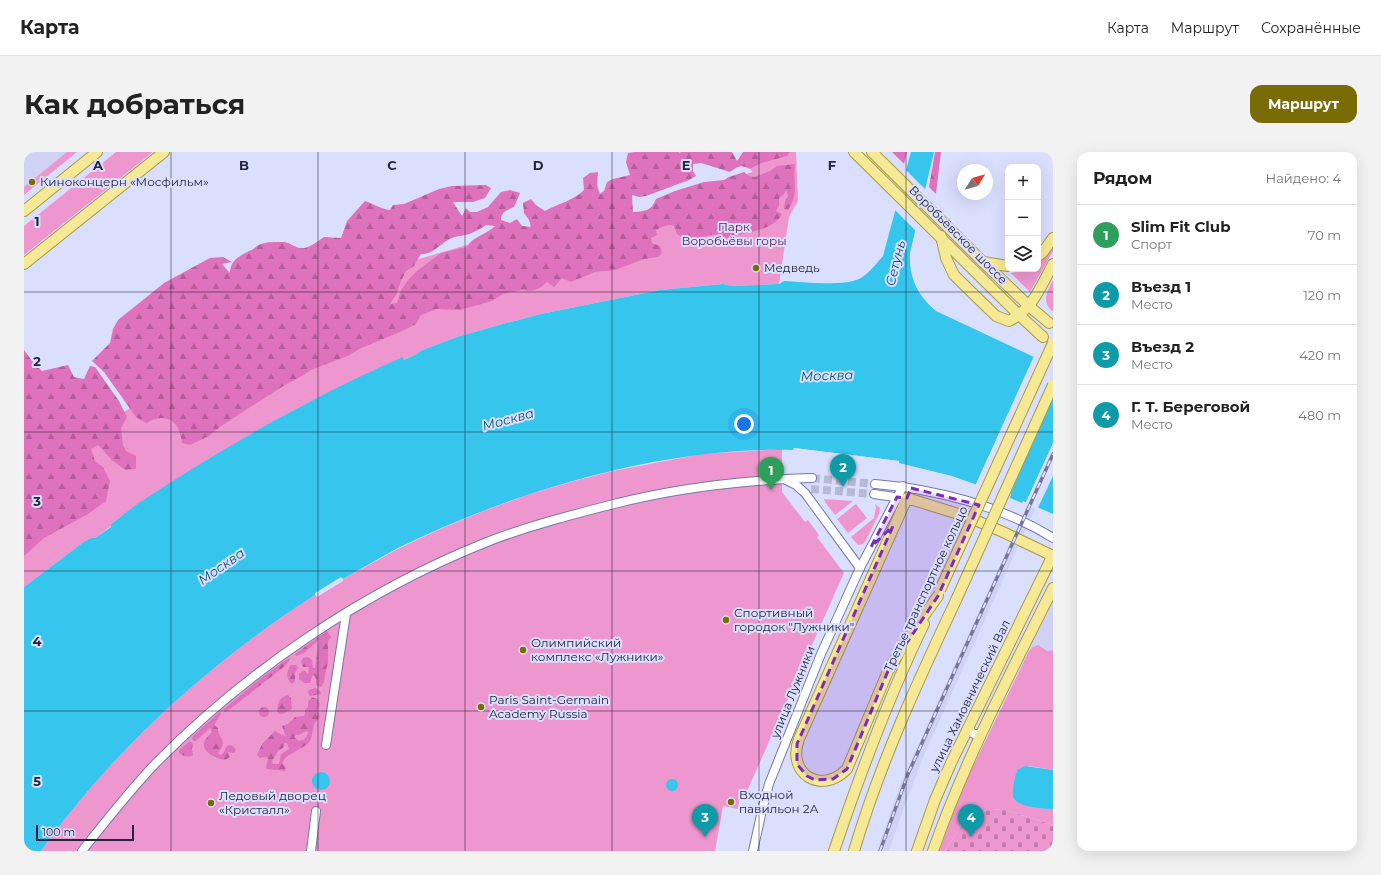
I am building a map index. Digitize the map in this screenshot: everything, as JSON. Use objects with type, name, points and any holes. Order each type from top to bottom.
[{"type":"main road","points":[[24,212],[97,152]]},
{"type":"main road","points":[[24,264],[164,152]]},
{"type":"main road","name":"Воробьёвское шоссе","points":[[854,152],[1043,337]]},
{"type":"main road","name":"Воробьёвское шоссе","points":[[872,152],[983,262],[1049,323]]},
{"type":"main road","points":[[941,236],[949,266],[954,275],[996,316],[1009,321],[1029,306],[1053,264]]},
{"type":"main road","points":[[1041,254],[1053,238]]},
{"type":"main road","points":[[983,262],[1005,266]]},
{"type":"main road","name":"Третье транспортное кольцо","points":[[834,851],[857,781],[890,696],[938,596],[1053,343]]},
{"type":"main road","points":[[854,851],[875,788],[908,704],[1053,385]]},
{"type":"main road","points":[[938,596],[908,638],[888,671],[847,769],[833,779],[821,781],[811,778],[803,772],[796,759],[798,739],[895,523],[902,498],[968,517],[1053,556]]},
{"type":"main road","name":"улица Хамовнический Вал","points":[[917,851],[935,800],[970,724],[1053,556]]},
{"type":"main road","points":[[933,851],[947,812],[983,730],[1053,588]]},
{"type":"street","points":[[82,851],[113,812],[143,778],[203,719],[269,665],[325,626],[404,580],[445,560],[488,542],[551,520],[646,496],[714,485],[812,478]]},
{"type":"street","points":[[783,479],[796,484],[813,502],[860,568]]},
{"type":"street","points":[[875,484],[903,486],[941,494],[989,508],[1017,518],[1053,538]]},
{"type":"street","name":"улица Лужники","points":[[753,851],[763,806],[771,779],[821,654],[860,568],[871,547],[902,498],[903,486]]},
{"type":"street","points":[[800,488],[811,489]]},
{"type":"street","points":[[874,494],[902,498],[911,488]]},
{"type":"street","name":"улица Лужники","points":[[871,547],[895,523]]},
{"type":"street","points":[[326,745],[346,614]]},
{"type":"street","points":[[970,724],[970,731],[974,734],[979,734],[983,730]]},
{"type":"street","points":[[311,851],[316,811]]},
{"type":"highlighted area","points":[[911,488],[979,505],[938,596],[888,671],[847,769],[833,779],[815,780],[807,776],[797,764],[797,744],[893,526],[871,547],[897,497],[907,498]]},
{"type":"shaded area","name":"Киноконцерн «Мосфильм»","points":[[24,152],[77,152],[24,195]]},
{"type":"shaded area","points":[[1053,449],[1053,469],[923,757],[889,851],[877,851],[901,783]]},
{"type":"shaded area","points":[[1053,602],[1053,650],[1047,652],[1029,651]]},
{"type":"green space","points":[[67,152],[77,152],[24,195],[24,187]]},
{"type":"green space","points":[[116,152],[153,152],[24,255],[24,226]]},
{"type":"green space","points":[[732,152],[737,161],[743,152],[790,152],[787,156],[761,163],[750,169],[740,166],[730,172],[701,163],[693,164],[693,171],[696,176],[689,180],[646,196],[639,197],[632,195],[633,212],[648,210],[656,199],[704,182],[724,180],[744,172],[749,176],[755,177],[770,171],[777,166],[795,164],[794,198],[788,210],[784,209],[785,201],[788,196],[786,190],[779,198],[779,206],[776,211],[782,214],[771,225],[756,231],[725,239],[719,235],[698,238],[683,238],[677,234],[674,226],[667,225],[656,230],[657,235],[651,238],[652,243],[660,246],[662,253],[658,257],[644,259],[615,270],[595,272],[571,282],[562,278],[554,287],[547,282],[540,288],[531,291],[522,290],[503,294],[492,301],[460,310],[437,309],[421,315],[416,324],[402,331],[359,349],[350,355],[311,370],[221,426],[209,436],[190,445],[182,443],[178,428],[175,423],[170,420],[160,418],[146,423],[136,417],[104,372],[92,361],[110,343],[113,329],[118,320],[164,283],[210,258],[223,257],[232,262],[222,264],[230,273],[233,262],[236,259],[263,243],[284,242],[297,247],[305,248],[324,237],[341,238],[347,221],[365,201],[390,210],[393,205],[404,204],[439,189],[452,186],[486,185],[491,188],[485,198],[473,202],[453,202],[462,216],[466,208],[470,212],[477,212],[488,207],[501,192],[510,190],[520,193],[514,207],[503,213],[501,220],[510,223],[517,219],[522,226],[531,227],[529,220],[524,213],[523,203],[531,199],[536,205],[545,211],[580,194],[584,190],[583,178],[590,173],[598,172],[597,185],[600,194],[604,191],[607,182],[630,175],[626,162],[628,153]],"holes":[[[486,225],[495,226],[488,232],[473,240],[467,247],[441,253],[418,270],[401,290],[397,303],[390,304],[396,295],[406,271],[414,266],[421,254],[429,253],[452,238],[469,234]]]},
{"type":"green space","name":"Парк Воробьёвы горы","points":[[748,152],[796,152],[798,201],[789,217],[779,284],[732,286],[723,284],[660,290],[541,314],[457,337],[420,351],[404,360],[403,358],[369,373],[302,406],[205,461],[139,504],[111,524],[111,526],[95,538],[85,541],[24,587],[24,472],[94,431],[185,373],[412,261],[590,209],[635,215],[752,172],[746,154]]},
{"type":"green space","points":[[892,152],[907,152],[904,164]]},
{"type":"green space","points":[[935,152],[941,152],[936,194],[929,187]]},
{"type":"green space","points":[[1053,248],[1053,251],[1030,292],[1011,273],[1041,272],[1041,262]]},
{"type":"green space","points":[[1053,280],[1053,312],[1047,304],[1046,296]]},
{"type":"green space","points":[[24,350],[42,371],[68,365],[74,377],[84,379],[90,366],[95,367],[119,401],[127,417],[121,428],[123,445],[126,451],[136,456],[136,469],[125,470],[112,460],[98,445],[91,449],[95,461],[103,467],[110,481],[106,501],[88,514],[44,538],[24,556]]},
{"type":"green space","name":"Олимпийский комплекс «Лужники»","points":[[782,449],[782,492],[805,522],[808,520],[819,535],[817,537],[844,573],[744,798],[740,797],[738,809],[723,806],[715,851],[41,851],[69,814],[132,743],[202,678],[276,621],[315,595],[317,597],[343,581],[343,579],[398,549],[486,510],[530,494],[574,481],[613,471],[702,454]]},
{"type":"green space","points":[[824,499],[853,501],[835,515]]},
{"type":"green space","points":[[856,504],[867,518],[848,533],[837,519]]},
{"type":"green space","points":[[875,504],[880,508],[879,514],[865,542],[858,545],[851,537],[874,518],[876,507]]},
{"type":"green space","points":[[327,631],[331,637],[328,641],[328,663],[324,682],[321,687],[316,685],[314,675],[312,676],[310,683],[304,683],[299,679],[299,674],[304,670],[308,674],[309,668],[303,667],[301,662],[303,658],[308,657],[312,660],[313,668],[315,668],[319,640],[304,653],[296,656],[295,654]]},
{"type":"green space","points":[[1038,645],[1047,651],[1053,650],[1053,770],[1029,766],[1017,771],[1013,794],[1031,807],[1053,810],[1053,825],[1003,809],[969,812],[945,851],[939,851],[964,785],[1029,651]]},
{"type":"green space","points":[[290,657],[285,666],[230,709],[225,712],[223,710],[260,679]]},
{"type":"green space","points":[[291,665],[296,665],[298,668],[295,673],[295,681],[292,684],[287,675]]},
{"type":"green space","points":[[315,688],[320,691],[321,694],[310,696],[308,693],[309,690]]},
{"type":"green space","points":[[288,695],[291,698],[292,709],[283,714],[279,714],[277,711],[278,705],[283,697]]},
{"type":"green space","points":[[312,697],[317,699],[320,704],[317,710],[320,717],[314,724],[311,739],[308,744],[286,757],[282,763],[286,768],[285,771],[267,769],[267,757],[260,758],[257,755],[262,744],[275,731],[286,737],[282,726],[288,724],[295,717],[304,716],[305,710],[308,707],[308,702]],"holes":[[[306,731],[308,732],[307,736],[302,740],[299,741],[294,737]],[[285,743],[287,743],[289,749],[281,755],[279,764],[273,764],[272,761],[278,751],[283,748]]]},
{"type":"green space","points":[[262,707],[266,707],[268,708],[268,716],[262,717],[259,714],[259,710]]},
{"type":"green space","points":[[220,712],[221,714],[214,725],[218,728],[223,742],[218,753],[221,755],[229,745],[233,746],[236,750],[234,753],[228,752],[230,757],[225,760],[215,757],[205,750],[204,743],[212,732],[210,728],[196,741],[192,739],[193,736]]},
{"type":"green space","points":[[190,741],[193,744],[193,755],[186,756],[179,753],[179,750]]},
{"type":"green space","points":[[252,792],[254,793],[254,800],[249,802],[242,796],[245,793],[248,795]]},
{"type":"green space","points":[[1003,809],[1053,825],[1053,851],[945,851],[969,812]]},
{"type":"water","points":[[911,152],[934,152],[910,253],[911,270],[919,292],[929,305],[936,311],[1053,366],[1053,514],[1023,501],[1022,503],[1010,498],[1011,494],[981,483],[980,486],[952,476],[899,463],[899,461],[794,448],[793,450],[743,451],[693,456],[641,464],[590,476],[540,491],[490,508],[443,527],[398,548],[343,579],[341,577],[315,593],[315,595],[276,621],[202,678],[132,743],[69,814],[41,851],[24,851],[24,587],[85,541],[95,538],[111,527],[111,524],[138,504],[237,442],[302,406],[369,372],[403,357],[404,360],[420,351],[457,337],[541,314],[660,290],[723,284],[732,286],[779,284],[784,281],[835,283],[854,281],[861,278],[870,271],[883,256]]},
{"type":"water","points":[[1025,766],[1053,770],[1053,810],[1030,807],[1015,800],[1013,790],[1017,770]]},
{"type":"water","points":[[321,772],[327,775],[330,781],[327,787],[321,790],[315,787],[312,781],[315,775]]},
{"type":"water","points":[[670,779],[674,779],[678,785],[674,791],[670,791],[666,787],[666,783]]},
{"type":"pier","points":[[904,168],[927,191],[916,231],[893,208]]},
{"type":"pier","points":[[1034,356],[1053,364],[1053,397],[1008,499],[1009,496],[982,485],[980,488],[975,486]]},
{"type":"pier","points":[[1053,443],[1053,476],[1037,510],[1025,504]]},
{"type":"pier","points":[[794,448],[899,461],[899,465],[897,463],[795,450],[794,452]]},
{"type":"tunnel","points":[[812,478],[875,484]]},
{"type":"tunnel","points":[[811,489],[874,494]]},
{"type":"railway","points":[[880,851],[908,774],[1053,454]]},
{"type":"place","name":"Киноконцерн «Мосфильм»","points":[[32,182]]},
{"type":"place","name":"Медведь","points":[[756,268]]},
{"type":"place","name":"Въезд 1","points":[[843,487]]},
{"type":"place","name":"Slim Fit Club","points":[[771,490]]},
{"type":"place","name":"Спортивный городок \"Лужники\"","points":[[726,620]]},
{"type":"place","name":"Олимпийский комплекс «Лужники»","points":[[523,650]]},
{"type":"place","name":"Paris Saint-Germain Academy Russia","points":[[481,707]]},
{"type":"place","name":"Входной павильон 2A","points":[[731,802]]},
{"type":"place","name":"Ледовый дворец «Кристалл»","points":[[211,803]]},
{"type":"place","name":"Въезд 2","points":[[705,837]]},
{"type":"place","name":"Г. Т. Береговой","points":[[971,837]]},
{"type":"water label","name":"Сетунь","points":[[895,263]]},
{"type":"water label","name":"Москва","points":[[827,375]]},
{"type":"water label","name":"Москва","points":[[508,419]]},
{"type":"water label","name":"Москва","points":[[221,566]]}]
